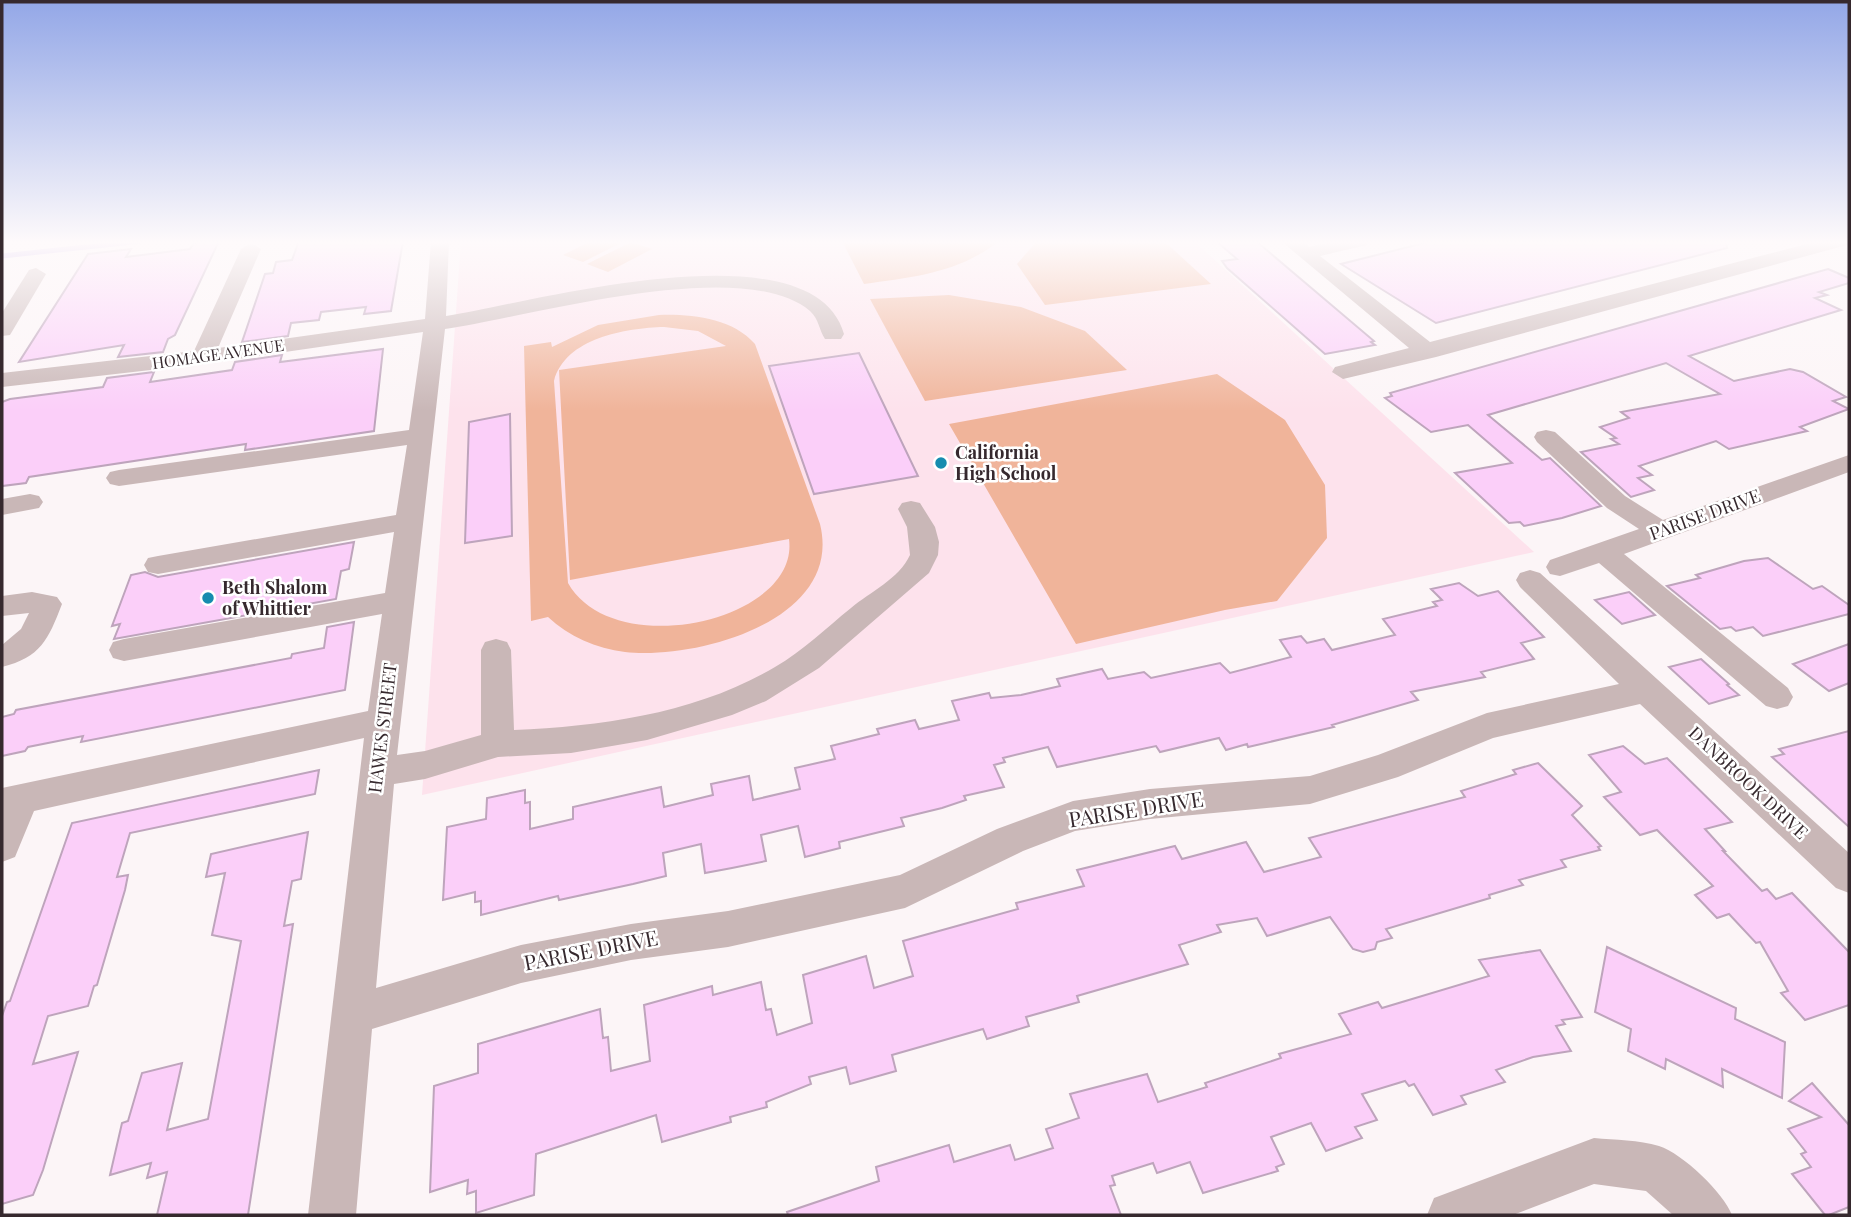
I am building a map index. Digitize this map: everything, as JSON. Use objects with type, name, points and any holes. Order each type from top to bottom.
[{"type":"street","points":[[2,330],[22,298]]},
{"type":"street","points":[[203,357],[229,298]]},
{"type":"street","name":"HAWES STREET","points":[[332,1215],[377,772],[437,298]]},
{"type":"street","name":"HOMAGE AVENUE","points":[[2,380],[203,357],[510,312],[566,298]]},
{"type":"street","name":"HOMAGE AVENUE","points":[[804,298],[819,308],[830,323],[833,334]]},
{"type":"street","points":[[1361,298],[1428,352]]},
{"type":"street","points":[[1343,372],[1428,352],[1619,298]]},
{"type":"street","points":[[119,478],[420,436]]},
{"type":"street","points":[[1546,437],[1616,502],[1661,531]]},
{"type":"street","name":"PARISE DRIVE","points":[[353,1015],[521,964],[631,942],[728,929],[905,891],[1010,840],[1073,816],[1150,804],[1310,790],[1386,767],[1487,726],[1646,690],[1545,573],[1849,463]]},
{"type":"street","points":[[2,507],[30,502]]},
{"type":"street","points":[[377,772],[425,765],[498,744],[565,742],[666,723],[731,701],[787,675],[904,581],[923,562],[927,546],[923,527],[911,509]]},
{"type":"street","points":[[158,565],[409,521]]},
{"type":"street","points":[[1603,552],[1777,696]]},
{"type":"street","points":[[124,650],[400,601]]},
{"type":"street","points":[[2,606],[32,602],[47,604],[32,640],[24,648],[2,656]]},
{"type":"street","points":[[496,650],[498,744]]},
{"type":"street","name":"DANBROOK DRIVE","points":[[1646,690],[1849,876]]},
{"type":"street","points":[[2,846],[12,801],[383,721]]},
{"type":"street","points":[[1451,1215],[1594,1161],[1657,1169],[1707,1215]]},
{"type":"shaded area","name":"California High School","points":[[457,298],[1256,298],[1534,552],[422,795]]},
{"type":"shaded area","points":[[966,298],[1021,307],[1085,331],[1127,370],[925,401],[870,299]]},
{"type":"shaded area","points":[[1040,298],[1102,298],[1045,305]]},
{"type":"shaded area","points":[[659,315],[685,315],[723,323],[746,335],[755,344],[820,524],[821,558],[810,586],[787,609],[758,627],[724,641],[654,653],[604,648],[565,630],[548,617],[531,621],[524,346],[551,342],[552,347],[598,325]],"holes":[[[649,328],[698,331],[726,346],[559,370],[570,580],[789,539],[785,568],[765,592],[736,610],[700,622],[661,626],[623,621],[591,607],[568,583],[554,381],[560,366],[570,355],[599,338]]]},
{"type":"shaded area","points":[[1217,374],[1285,420],[1325,485],[1327,538],[1277,601],[1076,644],[949,424]]},
{"type":"building","points":[[60,298],[192,298],[175,335],[168,339],[163,352],[118,357],[124,345],[19,362]]},
{"type":"building","points":[[257,298],[393,298],[391,311],[364,314],[366,307],[321,312],[319,320],[291,323],[288,336],[242,342]]},
{"type":"building","points":[[1261,298],[1323,298],[1374,341],[1371,342],[1375,345],[1325,354]]},
{"type":"building","points":[[1395,298],[1534,298],[1436,323]]},
{"type":"building","points":[[1726,298],[1816,298],[1841,310],[1689,356],[1734,381],[1790,369],[1803,372],[1846,397],[1833,401],[1849,409],[1800,427],[1807,431],[1729,449],[1716,441],[1639,466],[1652,475],[1638,478],[1654,490],[1631,497],[1581,452],[1619,444],[1611,439],[1616,438],[1600,427],[1629,418],[1621,412],[1720,394],[1666,363],[1488,415],[1542,460],[1550,458],[1601,506],[1524,526],[1520,522],[1509,523],[1455,473],[1512,463],[1468,425],[1431,432],[1385,398],[1392,396],[1390,393]]},
{"type":"building","points":[[383,349],[374,431],[245,450],[246,444],[29,477],[26,483],[2,486],[2,402],[10,399],[103,387],[107,378],[154,372],[150,382],[232,370],[235,362],[282,355],[280,362]]},
{"type":"building","points":[[859,353],[918,476],[814,494],[769,366]]},
{"type":"building","points":[[510,414],[512,536],[465,543],[469,422]]},
{"type":"building","points":[[354,542],[349,569],[341,571],[336,599],[114,639],[120,624],[112,626],[131,575],[145,572],[158,577]]},
{"type":"building","points":[[1768,558],[1813,589],[1822,586],[1849,605],[1849,614],[1763,636],[1753,627],[1736,631],[1731,627],[1720,629],[1667,586],[1700,578],[1696,575],[1744,561]]},
{"type":"building","points":[[1459,583],[1478,596],[1498,591],[1544,637],[1521,643],[1534,659],[1481,672],[1485,677],[1411,692],[1418,700],[1332,725],[1334,727],[1248,747],[1247,744],[1226,750],[1219,738],[1160,752],[1156,746],[1057,767],[1048,747],[1003,758],[1005,762],[994,765],[1004,787],[964,796],[966,800],[901,818],[904,826],[839,842],[840,848],[805,857],[798,826],[761,835],[766,861],[705,873],[701,844],[663,853],[666,876],[633,884],[559,900],[558,896],[481,915],[481,901],[475,902],[475,892],[443,900],[447,827],[486,819],[487,798],[525,790],[525,803],[530,802],[530,829],[573,819],[573,807],[661,787],[664,807],[713,795],[711,784],[749,776],[753,800],[800,789],[795,768],[835,759],[831,746],[879,734],[877,729],[915,720],[919,729],[959,720],[952,701],[989,693],[991,698],[1021,695],[1060,686],[1057,679],[1102,669],[1108,679],[1144,672],[1151,678],[1220,663],[1230,673],[1291,657],[1280,640],[1301,636],[1307,643],[1324,639],[1332,650],[1395,635],[1383,619],[1437,606],[1433,602],[1442,600],[1431,589]]},
{"type":"building","points":[[1629,592],[1655,615],[1622,624],[1595,600]]},
{"type":"building","points":[[354,622],[345,690],[81,742],[83,736],[28,747],[25,751],[2,756],[2,717],[14,714],[16,710],[291,658],[292,654],[324,648],[327,627]]},
{"type":"building","points":[[1849,644],[1849,683],[1829,691],[1793,664]]},
{"type":"building","points":[[1701,659],[1739,695],[1709,704],[1669,667]]},
{"type":"building","points":[[1849,731],[1849,827],[1772,757],[1784,754],[1779,749]]},
{"type":"building","points":[[1623,746],[1645,764],[1667,758],[1732,822],[1705,829],[1723,851],[1762,891],[1767,889],[1776,899],[1792,893],[1849,952],[1849,1005],[1805,1020],[1781,993],[1788,991],[1760,942],[1756,943],[1729,914],[1717,918],[1695,895],[1713,886],[1657,830],[1640,835],[1604,797],[1621,792],[1589,755]]},
{"type":"building","points":[[1538,763],[1582,806],[1572,815],[1601,846],[1598,847],[1600,850],[1561,860],[1566,867],[1519,880],[1523,885],[1489,895],[1490,898],[1386,929],[1392,938],[1377,942],[1375,949],[1363,952],[1353,949],[1330,917],[1267,936],[1257,918],[1217,925],[1221,932],[1179,945],[1188,964],[1077,996],[1079,1002],[1026,1017],[1029,1026],[987,1039],[983,1029],[892,1055],[896,1071],[850,1084],[846,1067],[809,1077],[811,1084],[766,1102],[767,1107],[730,1117],[731,1122],[662,1142],[656,1115],[536,1154],[534,1195],[476,1213],[476,1191],[467,1194],[468,1180],[430,1192],[434,1086],[478,1073],[478,1044],[600,1009],[603,1038],[608,1037],[611,1071],[650,1061],[644,1005],[712,986],[713,995],[761,982],[766,1010],[771,1009],[777,1035],[812,1023],[803,975],[866,956],[874,988],[913,976],[903,941],[1018,909],[1016,903],[1084,886],[1077,870],[1175,846],[1182,859],[1246,842],[1264,872],[1321,857],[1309,838],[1465,797],[1461,791],[1516,774],[1513,770]]},
{"type":"building","points":[[319,770],[315,794],[130,833],[117,877],[128,875],[125,890],[97,985],[94,986],[88,1006],[48,1016],[33,1064],[78,1052],[43,1170],[33,1195],[2,1204],[2,1016],[7,1002],[10,1001],[72,823]]},
{"type":"building","points":[[308,832],[301,879],[292,881],[284,926],[293,924],[248,1215],[157,1215],[167,1172],[147,1178],[151,1163],[110,1175],[122,1123],[128,1121],[142,1073],[182,1063],[167,1130],[208,1119],[241,941],[212,935],[225,873],[206,877],[211,854]]},
{"type":"building","points":[[1607,947],[1736,1008],[1735,1019],[1785,1042],[1782,1098],[1722,1069],[1723,1087],[1666,1059],[1665,1069],[1628,1051],[1631,1029],[1595,1012]]},
{"type":"building","points":[[1540,950],[1582,1017],[1562,1020],[1565,1024],[1556,1026],[1571,1051],[1533,1057],[1496,1070],[1505,1082],[1461,1096],[1466,1104],[1433,1115],[1414,1084],[1409,1086],[1405,1081],[1362,1094],[1377,1120],[1355,1127],[1362,1138],[1326,1151],[1311,1123],[1271,1137],[1284,1164],[1276,1167],[1278,1171],[1203,1193],[1190,1162],[1157,1173],[1153,1163],[1112,1176],[1115,1185],[1110,1186],[1121,1215],[788,1215],[787,1212],[879,1181],[876,1167],[949,1145],[954,1162],[1010,1145],[1015,1160],[1053,1148],[1046,1129],[1079,1118],[1070,1094],[1147,1074],[1158,1102],[1207,1087],[1205,1083],[1281,1058],[1279,1054],[1351,1034],[1339,1014],[1378,1002],[1382,1008],[1489,976],[1479,960]]},
{"type":"building","points":[[1812,1083],[1849,1125],[1849,1207],[1829,1215],[1825,1215],[1792,1174],[1811,1167],[1801,1154],[1806,1152],[1788,1129],[1821,1117],[1789,1101]]},
{"type":"place","name":"California High School","points":[[941,463]]},
{"type":"place","name":"Beth Shalom of Whittier","points":[[208,598]]}]
